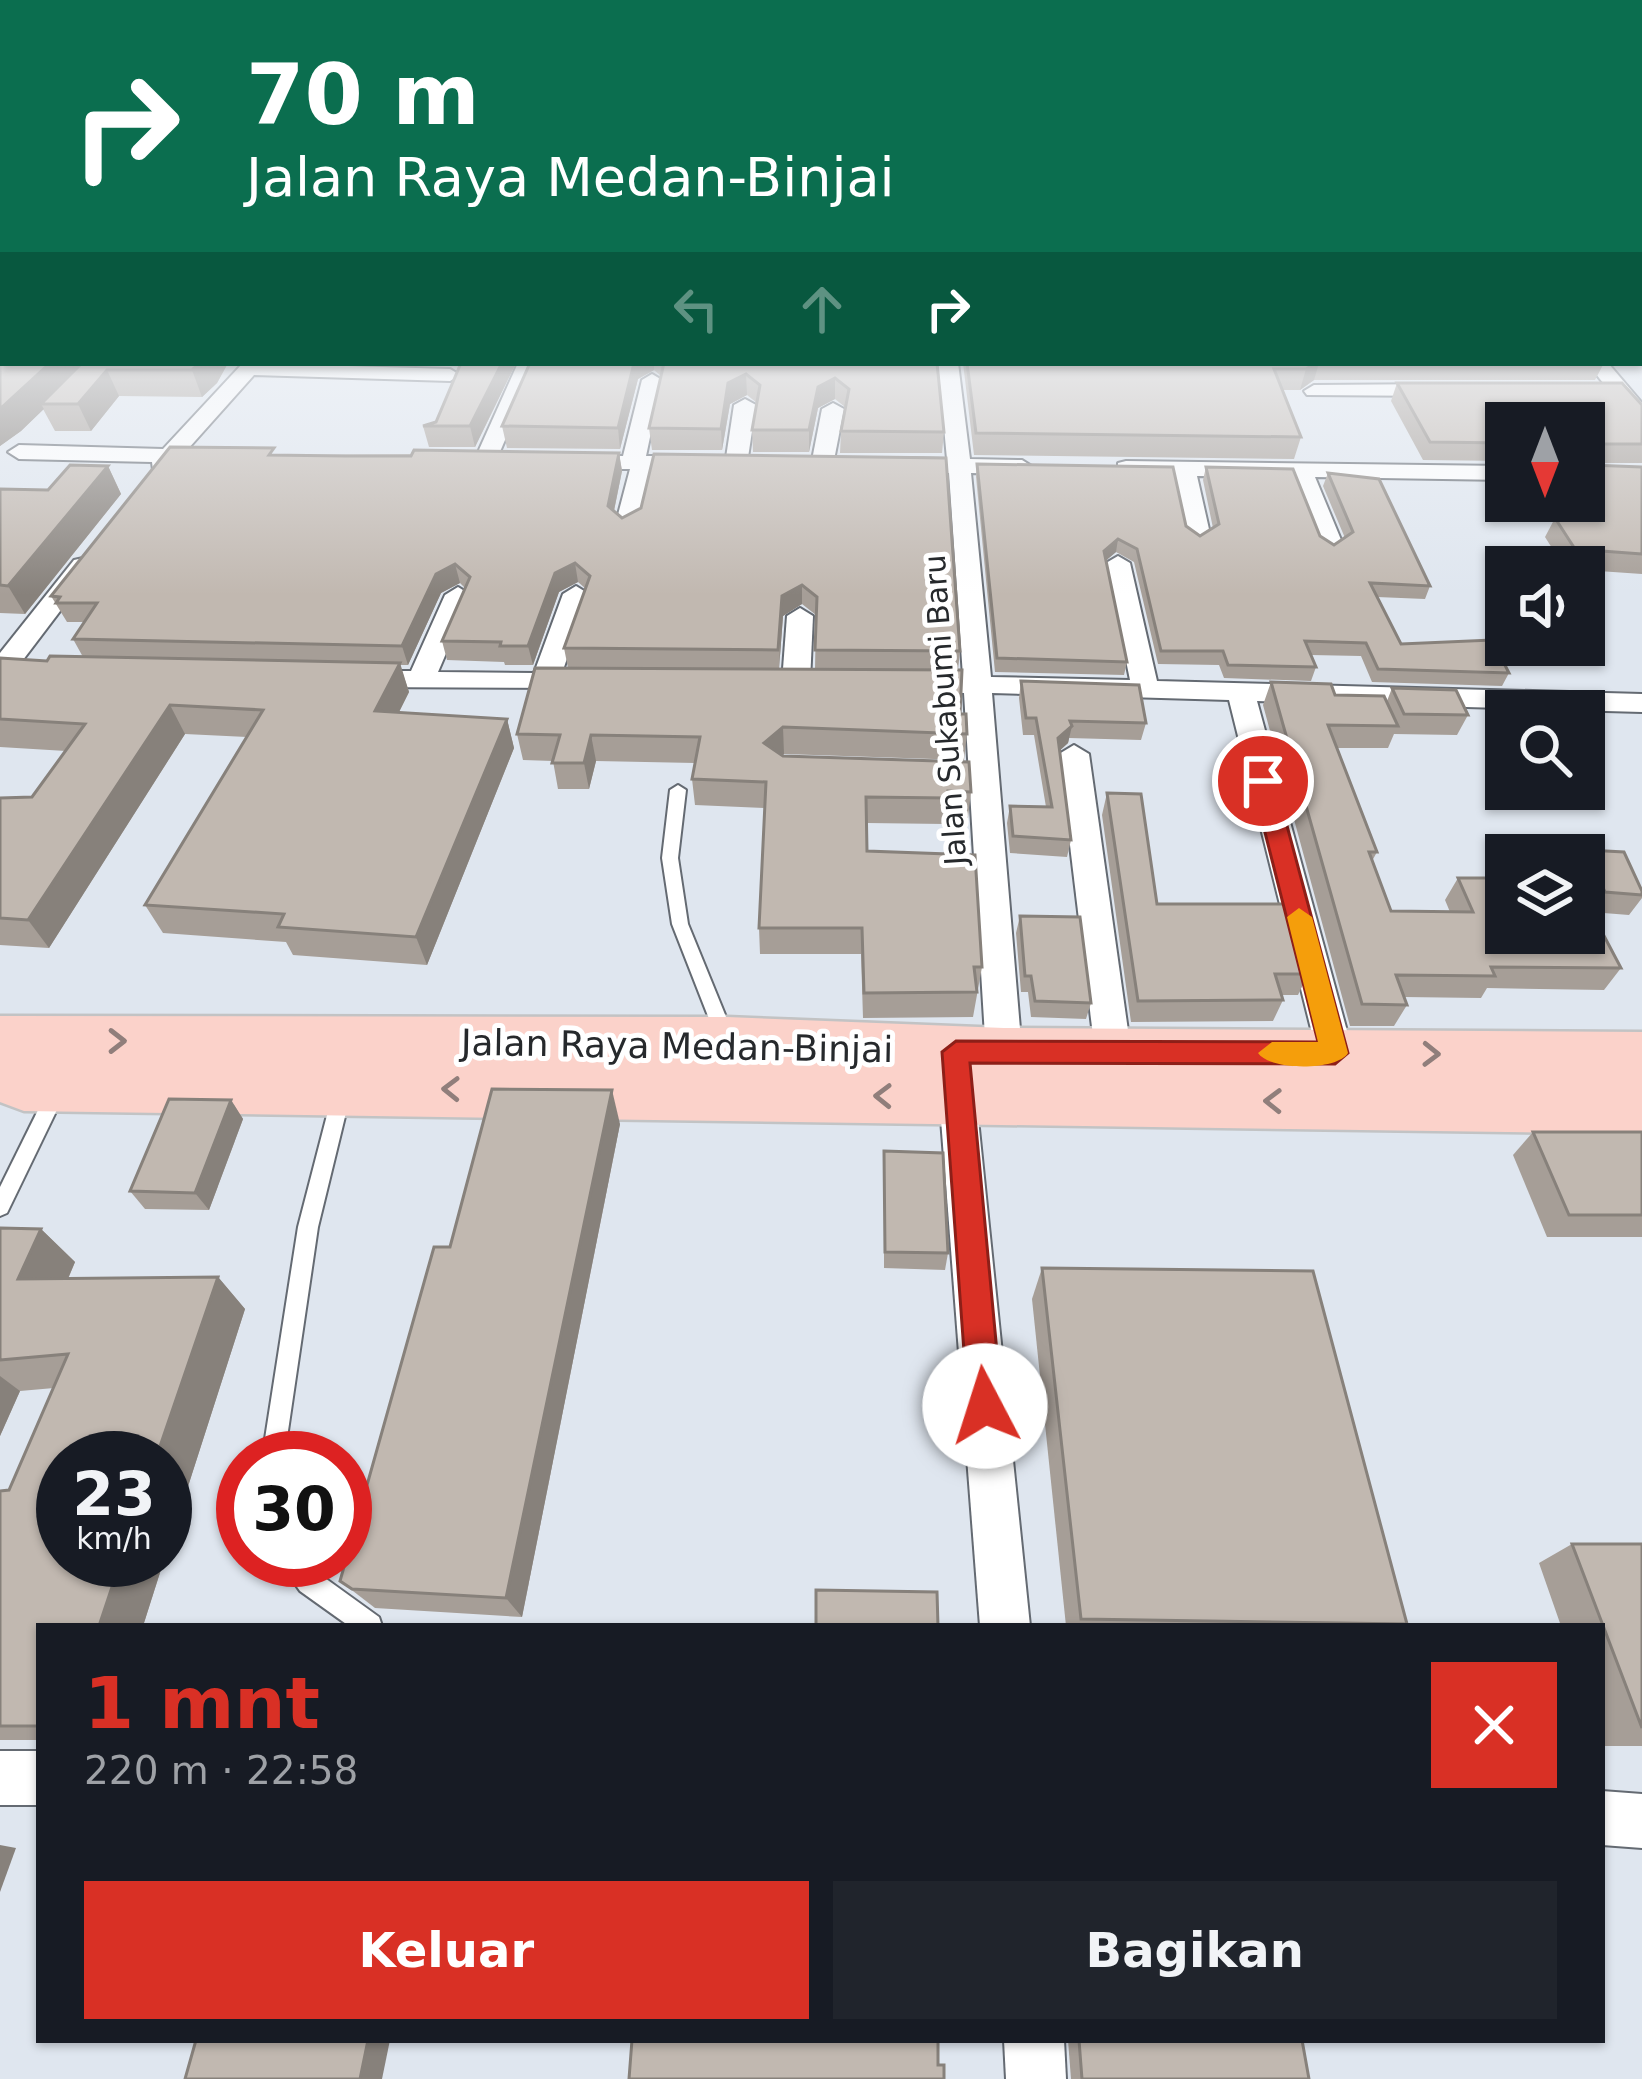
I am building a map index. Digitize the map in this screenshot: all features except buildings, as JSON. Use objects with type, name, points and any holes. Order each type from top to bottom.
[{"type":"highway","name":"Jalan Raya Medan-Binjai","points":[[15,1064],[727,1042],[972,1067],[1642,1107]]},
{"type":"highway","name":"Jalan Raya Medan-Binjai","points":[[15,1064],[343,1088],[972,1067],[1113,1052],[1642,1057]]},
{"type":"street","points":[[139,492],[219,401]]},
{"type":"street","points":[[507,401],[474,460],[747,464],[745,405]]},
{"type":"street","points":[[627,526],[648,401]]},
{"type":"street","name":"Jalan Sukabumi Baru","points":[[947,401],[959,466],[979,684],[970,774],[972,1067],[1005,1623]]},
{"type":"street","points":[[833,409],[834,465],[1042,467]]},
{"type":"street","points":[[10,457],[48,422]]},
{"type":"street","points":[[10,457],[235,458]]},
{"type":"street","points":[[1106,468],[1485,472]]},
{"type":"street","points":[[1184,469],[1198,538]]},
{"type":"street","points":[[1301,470],[1332,547]]},
{"type":"street","points":[[0,671],[98,546]]},
{"type":"street","points":[[1118,563],[1145,688]]},
{"type":"street","points":[[545,682],[576,594]]},
{"type":"street","points":[[421,679],[458,595]]},
{"type":"street","points":[[796,682],[800,616]]},
{"type":"street","points":[[0,671],[44,672]]},
{"type":"street","points":[[330,678],[614,682]]},
{"type":"street","points":[[887,683],[1642,703]]},
{"type":"street","points":[[1240,690],[1335,1053]]},
{"type":"street","points":[[1074,754],[1113,1052]]},
{"type":"street","points":[[0,1778],[36,1778]]},
{"type":"street","points":[[1605,1818],[1642,1821]]},
{"type":"street","points":[[1034,2043],[1036,2079]]},
{"type":"lane","points":[[678,790],[670,859],[680,924],[727,1042]]},
{"type":"lane","points":[[0,1207],[15,1064]]},
{"type":"lane","points":[[277,1431],[308,1227],[343,1088]]},
{"type":"lane","points":[[316,1587],[366,1623]]},
{"type":"slow traffic","points":[[1272,1053],[1335,1053],[1299,917]]},
{"type":"route","points":[[985,1406],[956,1052],[1335,1053],[1263,781]]}]
